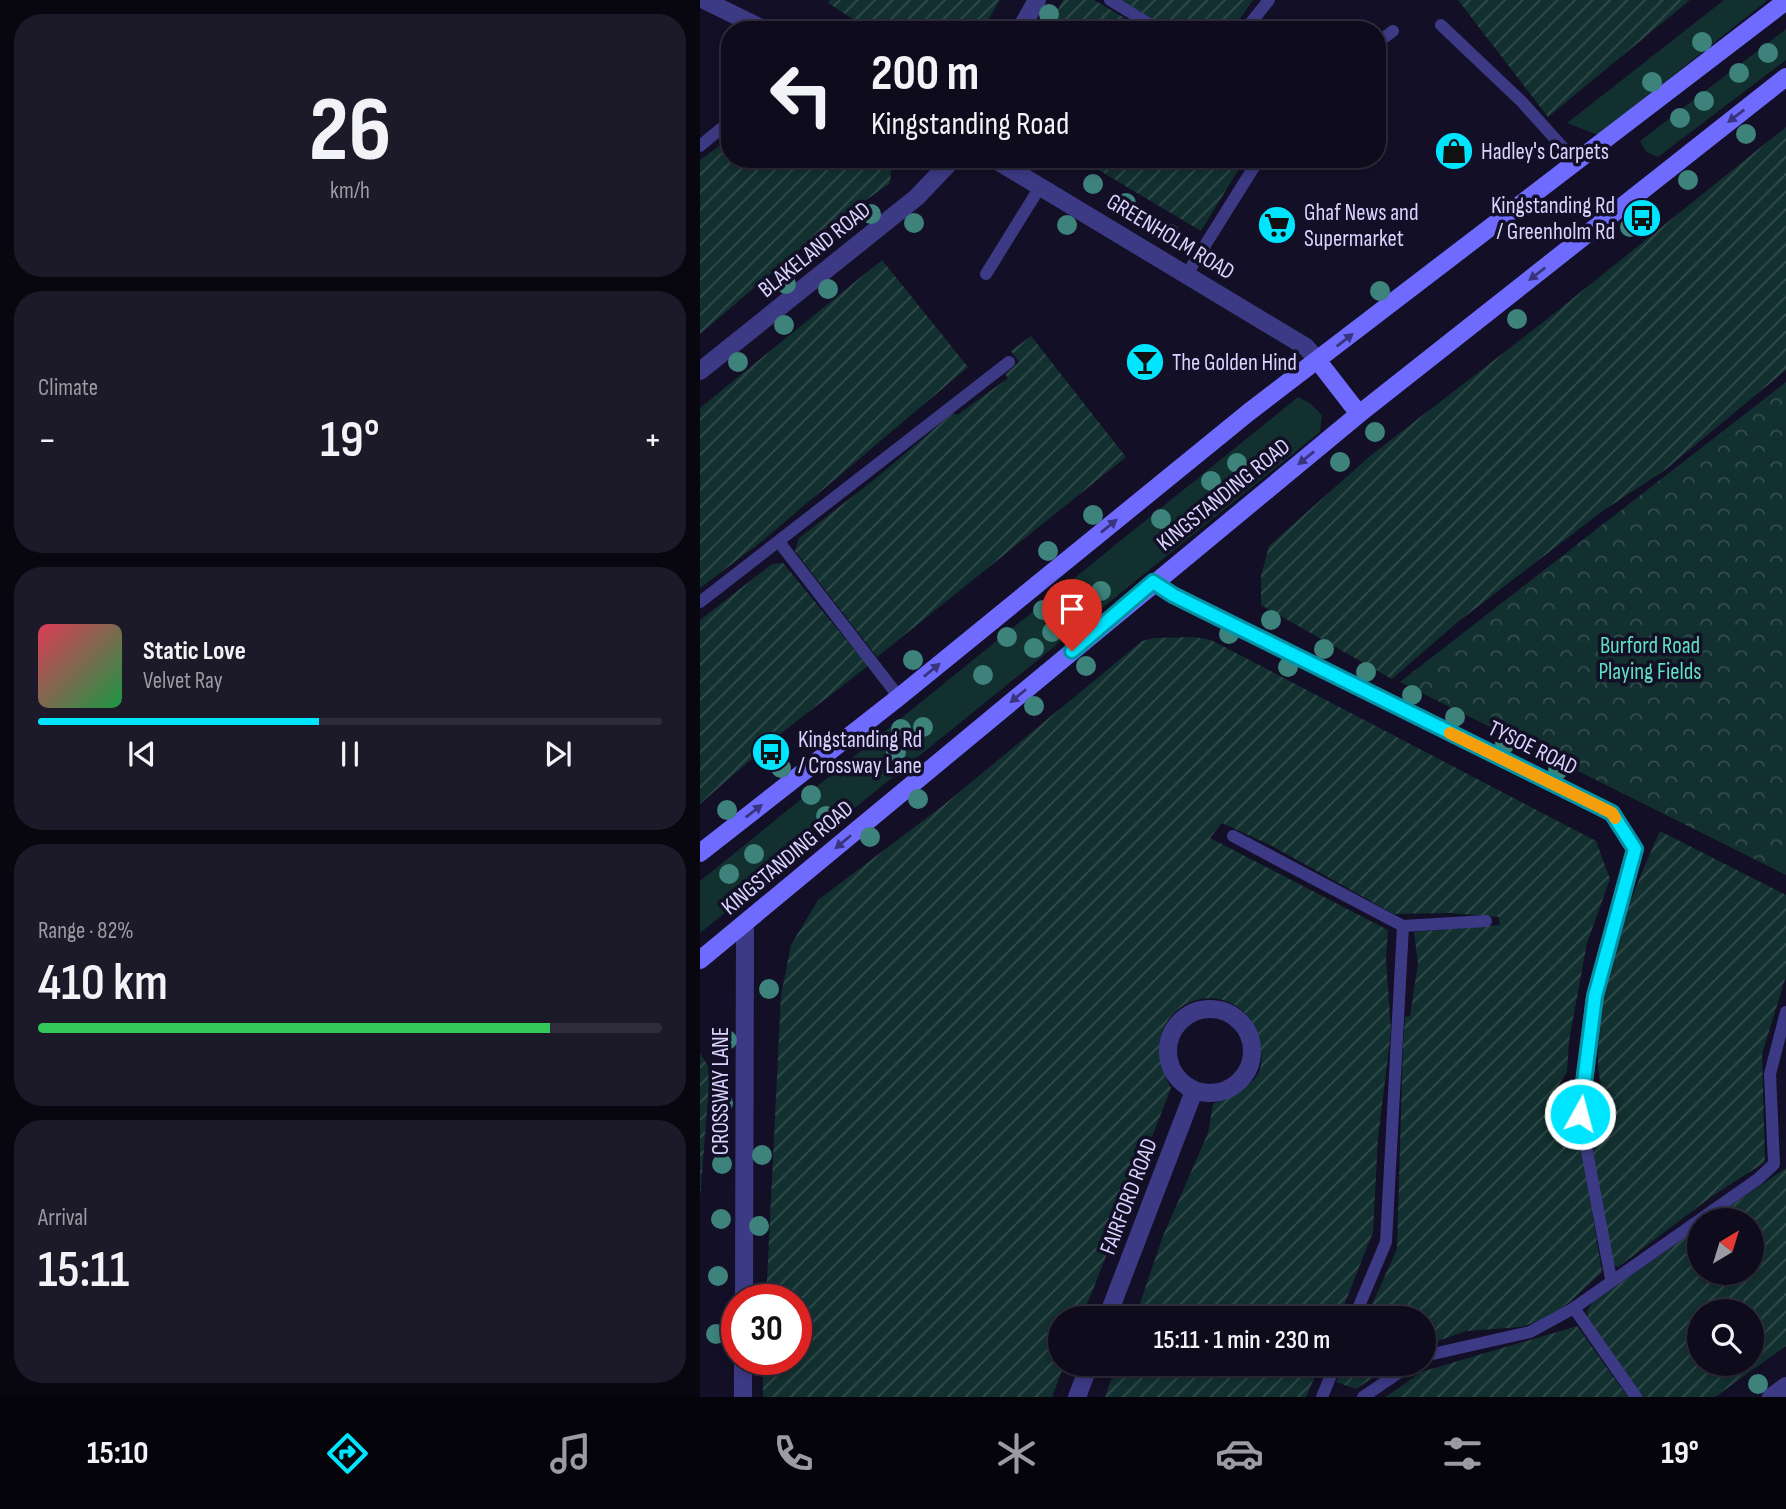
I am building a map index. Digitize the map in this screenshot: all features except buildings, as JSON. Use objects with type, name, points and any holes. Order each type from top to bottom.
[{"type":"main road","name":"KINGSTANDING ROAD","points":[[700,853],[899,697],[1250,412],[1786,2]]},
{"type":"main road","name":"KINGSTANDING ROAD","points":[[700,960],[1153,582],[1786,77]]},
{"type":"main road","points":[[1318,360],[1359,415]]},
{"type":"street","points":[[704,0],[747,21]]},
{"type":"street","points":[[1025,21],[1037,0]]},
{"type":"street","name":"BLAKELAND ROAD","points":[[700,372],[917,197],[944,168]]},
{"type":"street","name":"GREENHOLM ROAD","points":[[1009,168],[1306,346],[1318,360]]},
{"type":"street","name":"TYSOE ROAD","points":[[1153,582],[1173,595],[1612,813],[1635,849],[1595,996],[1580,1114]]},
{"type":"street","name":"CROSSWAY LANE","points":[[744,1284],[745,925]]},
{"type":"street","points":[[1209,1007],[1224,1011],[1238,1021],[1250,1037],[1252,1057],[1245,1075],[1237,1084],[1213,1094],[1194,1091],[1181,1082],[1172,1070],[1166,1049],[1172,1032],[1181,1019],[1209,1007]]},
{"type":"street","name":"FAIRFORD ROAD","points":[[1113,1306],[1194,1091]]},
{"type":"street","points":[[743,1375],[743,1397]]},
{"type":"street","points":[[1077,1397],[1085,1376]]},
{"type":"street","points":[[1771,1397],[1786,1386]]},
{"type":"lane","points":[[1110,0],[1144,21]]},
{"type":"lane","points":[[1252,21],[1269,0]]},
{"type":"lane","points":[[1441,24],[1522,102],[1576,162]]},
{"type":"lane","points":[[1386,36],[1393,31]]},
{"type":"lane","points":[[700,146],[721,128]]},
{"type":"lane","points":[[1187,274],[1253,168]]},
{"type":"lane","points":[[986,274],[1040,187]]},
{"type":"lane","points":[[700,602],[1009,362]]},
{"type":"lane","points":[[779,542],[899,697]]},
{"type":"lane","points":[[1233,836],[1403,926],[1486,921]]},
{"type":"lane","points":[[1359,1306],[1386,1242],[1403,926]]},
{"type":"lane","points":[[1436,1353],[1530,1332],[1574,1308],[1611,1279],[1758,1179],[1774,1164],[1770,1074],[1786,1012]]},
{"type":"lane","points":[[1580,1114],[1611,1279]]},
{"type":"lane","points":[[1574,1308],[1636,1397]]},
{"type":"lane","points":[[1322,1397],[1331,1376]]},
{"type":"lane","points":[[1363,1397],[1394,1376]]},
{"type":"green space","points":[[830,0],[1000,0],[987,21],[856,21],[828,3]]},
{"type":"green space","points":[[1063,0],[1094,0],[1130,21],[1052,21]]},
{"type":"green space","points":[[1121,0],[1253,0],[1238,21],[1155,21]]},
{"type":"green space","points":[[1458,0],[1690,0],[1548,117]]},
{"type":"green space","points":[[1724,0],[1768,0],[1598,135],[1567,123]]},
{"type":"green space","points":[[1786,29],[1786,60],[1658,157],[1646,152],[1640,141]]},
{"type":"green space","points":[[1786,127],[1786,370],[1665,470],[1604,510],[1459,621],[1392,679],[1261,605],[1261,576],[1269,546],[1370,456],[1546,320]]},
{"type":"green space","points":[[721,145],[721,168],[891,168],[890,183],[814,237],[700,334],[700,160]]},
{"type":"green space","points":[[1095,168],[1240,168],[1201,231]]},
{"type":"green space","points":[[882,260],[968,367],[761,542],[700,588],[700,408]]},
{"type":"green space","points":[[1031,336],[1126,457],[877,657],[795,551],[799,538],[953,413],[957,415],[1008,378],[1005,374],[1019,362],[1011,351]]},
{"type":"green space","name":"Burford Road Playing Fields","points":[[1786,382],[1786,875],[1400,682]]},
{"type":"green space","points":[[1298,397],[1310,403],[1322,415],[1320,432],[700,933],[700,881]]},
{"type":"green space","points":[[783,563],[868,666],[784,731],[700,804],[700,620],[772,564]]},
{"type":"green space","points":[[1194,637],[1211,640],[1596,841],[1610,879],[1587,943],[1569,1041],[1567,1072],[1549,1100],[1547,1113],[1553,1136],[1568,1146],[1581,1145],[1602,1272],[1571,1301],[1545,1319],[1521,1327],[1467,1331],[1436,1341],[1436,1306],[1371,1306],[1397,1249],[1403,1044],[1405,1017],[1410,1016],[1418,964],[1414,932],[1500,925],[1499,917],[1450,913],[1394,914],[1272,846],[1222,823],[1210,838],[1388,930],[1386,959],[1391,1032],[1378,1138],[1373,1232],[1344,1306],[1139,1306],[1163,1236],[1208,1133],[1213,1104],[1245,1087],[1258,1074],[1261,1065],[1259,1040],[1248,1016],[1230,1003],[1210,998],[1190,1002],[1173,1014],[1162,1033],[1160,1058],[1171,1088],[1086,1306],[1048,1306],[1048,1376],[1060,1376],[1052,1397],[763,1397],[763,1375],[812,1375],[812,1284],[767,1284],[781,995],[791,945],[818,900],[945,804],[1142,641]]},
{"type":"green space","points":[[1660,831],[1786,895],[1786,976],[1762,1054],[1765,1162],[1696,1208],[1687,1208],[1687,1215],[1618,1267],[1611,1263],[1591,1145],[1606,1130],[1609,1115],[1598,1069],[1601,1010],[1612,957],[1639,880]]},
{"type":"green space","points":[[700,1053],[708,1066],[709,1085],[700,1199]]},
{"type":"green space","points":[[1786,1168],[1786,1346],[1764,1362],[1764,1299],[1687,1299],[1687,1376],[1744,1376],[1715,1397],[1642,1397],[1589,1322],[1587,1311],[1592,1303],[1687,1236],[1687,1285],[1764,1285],[1764,1208],[1728,1208]]},
{"type":"green space","points":[[1577,1326],[1628,1397],[1386,1397],[1415,1376],[1436,1376],[1436,1368]]},
{"type":"green space","points":[[1112,1376],[1315,1376],[1306,1397],[1105,1397]]},
{"type":"green space","points":[[1339,1376],[1376,1376],[1356,1389],[1336,1382]]},
{"type":"slow traffic","points":[[1450,733],[1612,813],[1615,818]]},
{"type":"place","name":"Hadley's Carpets","points":[[1454,151]]},
{"type":"place","name":"Kingstanding Rd / Greenholm Rd","points":[[1642,218]]},
{"type":"place","name":"Ghaf News and Supermarket","points":[[1277,225]]},
{"type":"place","name":"The Golden Hind","points":[[1145,362]]},
{"type":"place","name":"Kingstanding Rd / Crossway Lane","points":[[771,752]]},
{"type":"route","points":[[1072,651],[1153,582],[1173,595],[1612,813],[1635,849],[1595,996],[1580,1114]]}]
